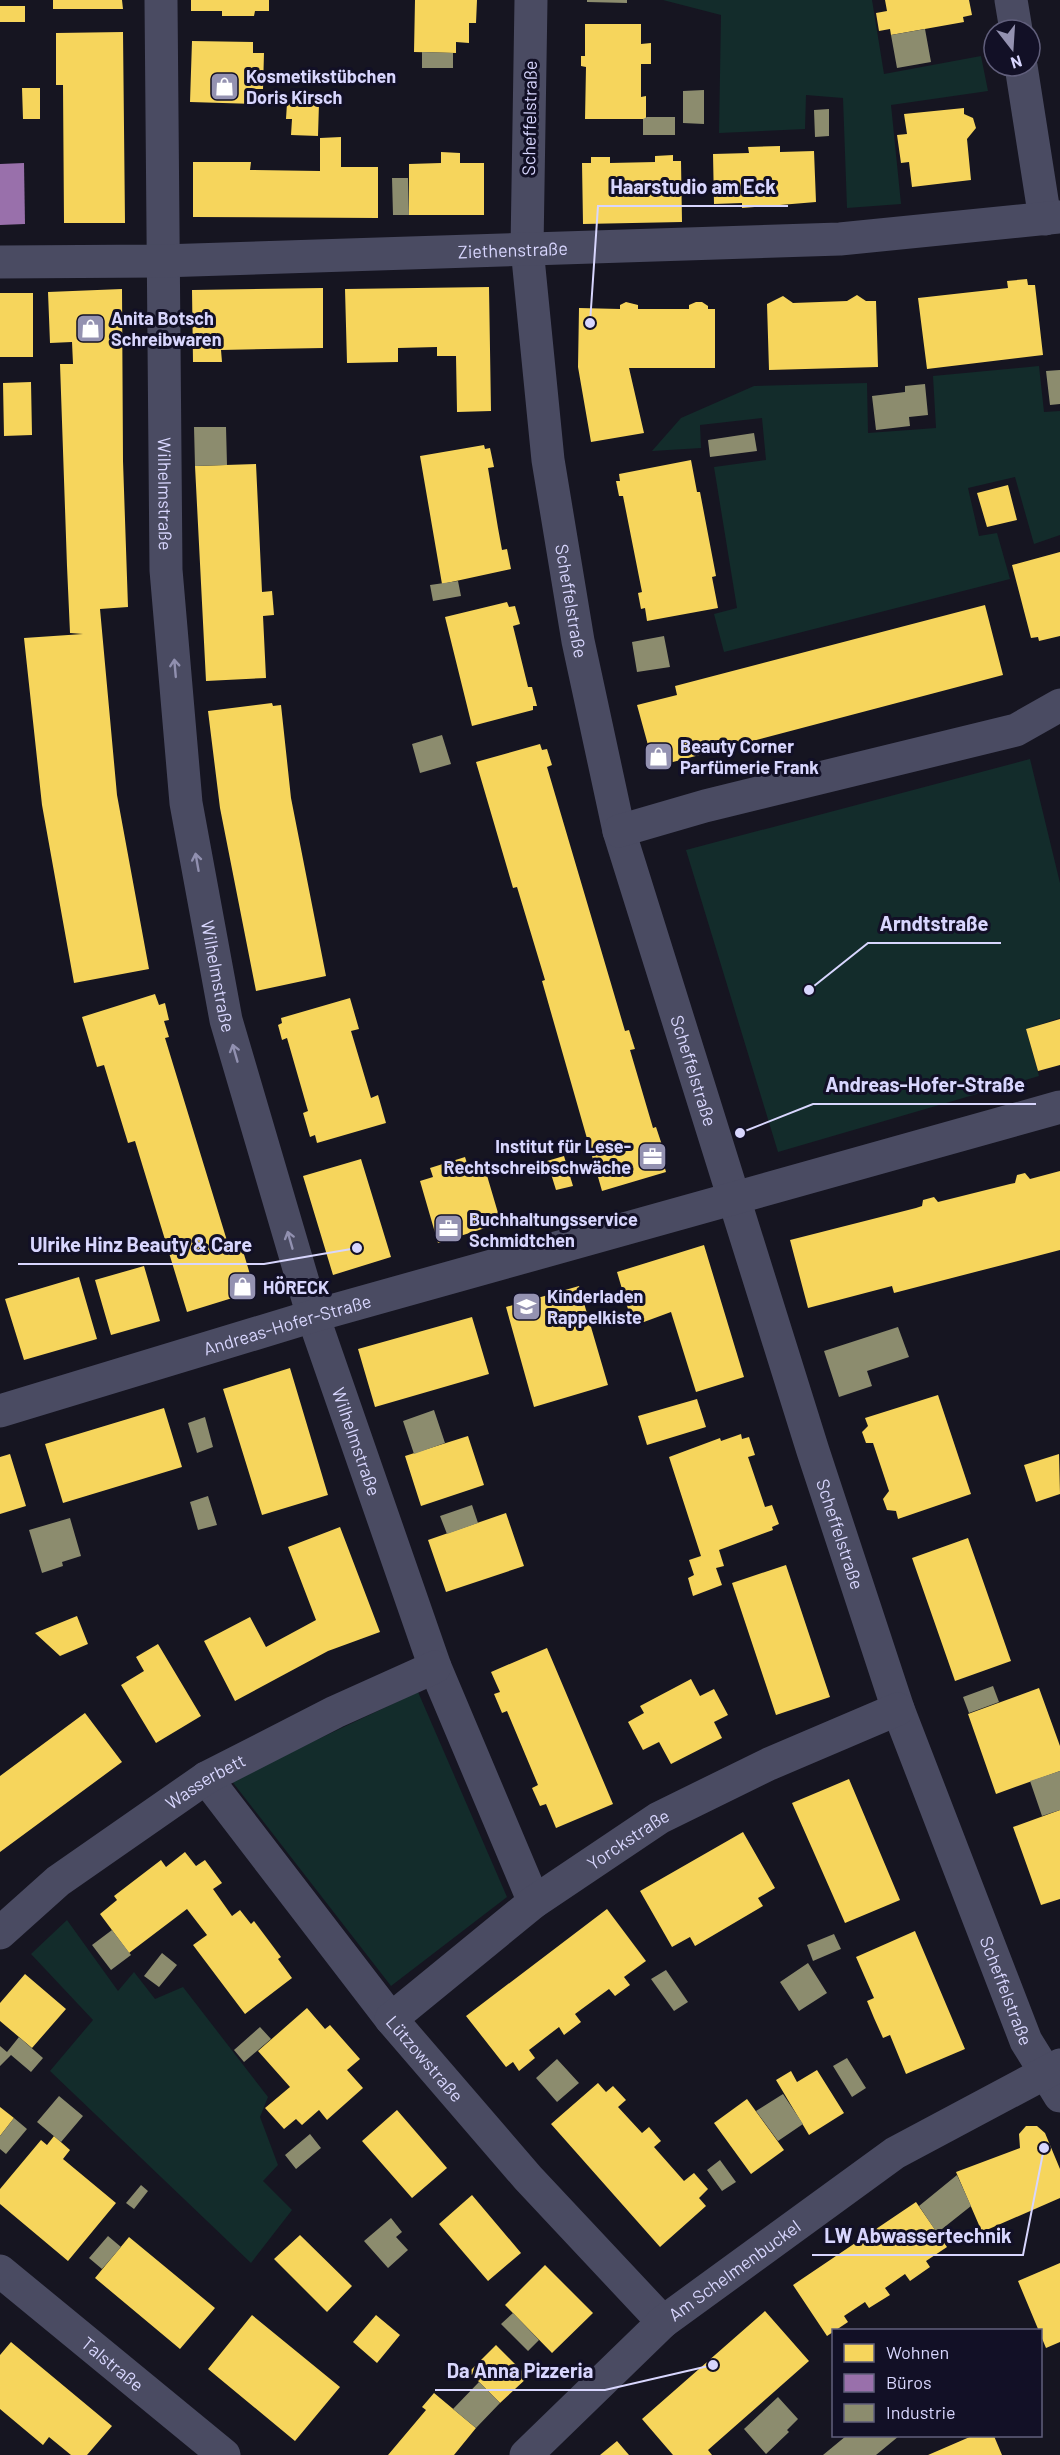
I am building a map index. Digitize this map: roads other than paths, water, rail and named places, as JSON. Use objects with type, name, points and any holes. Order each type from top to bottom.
[{"type":"street","name":"Wilhelmstraße","points":[[161,0],[166,570],[186,803],[226,1020],[313,1316],[435,1667],[534,1902]]},
{"type":"street","name":"Scheffelstraße","points":[[531,0],[527,248],[548,460],[578,641],[619,831],[813,1451],[898,1709],[1026,2041],[1055,2077]]},
{"type":"street","points":[[1011,0],[1014,18]]},
{"type":"street","points":[[1023,78],[1052,218]]},
{"type":"street","name":"Ziethenstraße","points":[[0,262],[162,261],[840,239],[1052,218]]},
{"type":"street","points":[[619,831],[705,806],[1016,729],[1060,705]]},
{"type":"street","name":"Andreas-Hofer-Straße","points":[[0,1411],[313,1316],[1060,1107]]},
{"type":"street","name":"Wasserbett","points":[[0,1934],[58,1881],[206,1778],[334,1712],[435,1667]]},
{"type":"street","name":"Yorckstraße","points":[[391,2019],[534,1902],[659,1818],[769,1764],[898,1709]]},
{"type":"street","name":"Lützowstraße","points":[[206,1778],[391,2019],[528,2178],[663,2322]]},
{"type":"street","name":"Am Schelmenbuckel","points":[[526,2455],[663,2322],[895,2153],[1055,2077]]},
{"type":"street","name":"Talstraße","points":[[0,2271],[224,2455]]},
{"type":"place","name":"Kosmetikstübchen Doris Kirsch","points":[[225,86]]},
{"type":"place","name":"Haarstudio am Eck","points":[[590,323]]},
{"type":"place","name":"Anita Botsch Schreibwaren","points":[[90,328]]},
{"type":"place","name":"Beauty Corner Parfümerie Frank","points":[[659,756]]},
{"type":"place","name":"Arndtstraße","points":[[809,990]]},
{"type":"place","name":"Andreas-Hofer-Straße","points":[[740,1133]]},
{"type":"place","name":"Institut für Lese- Rechtschreibschwäche","points":[[652,1156]]},
{"type":"place","name":"Buchhaltungsservice Schmidtchen","points":[[448,1229]]},
{"type":"place","name":"Ulrike Hinz Beauty & Care","points":[[357,1248]]},
{"type":"place","name":"HÖRECK","points":[[242,1287]]},
{"type":"place","name":"Kinderladen Rappelkiste","points":[[526,1306]]},
{"type":"place","name":"LW Abwassertechnik","points":[[1044,2148]]},
{"type":"place","name":"Da Anna Pizzeria","points":[[713,2365]]}]
